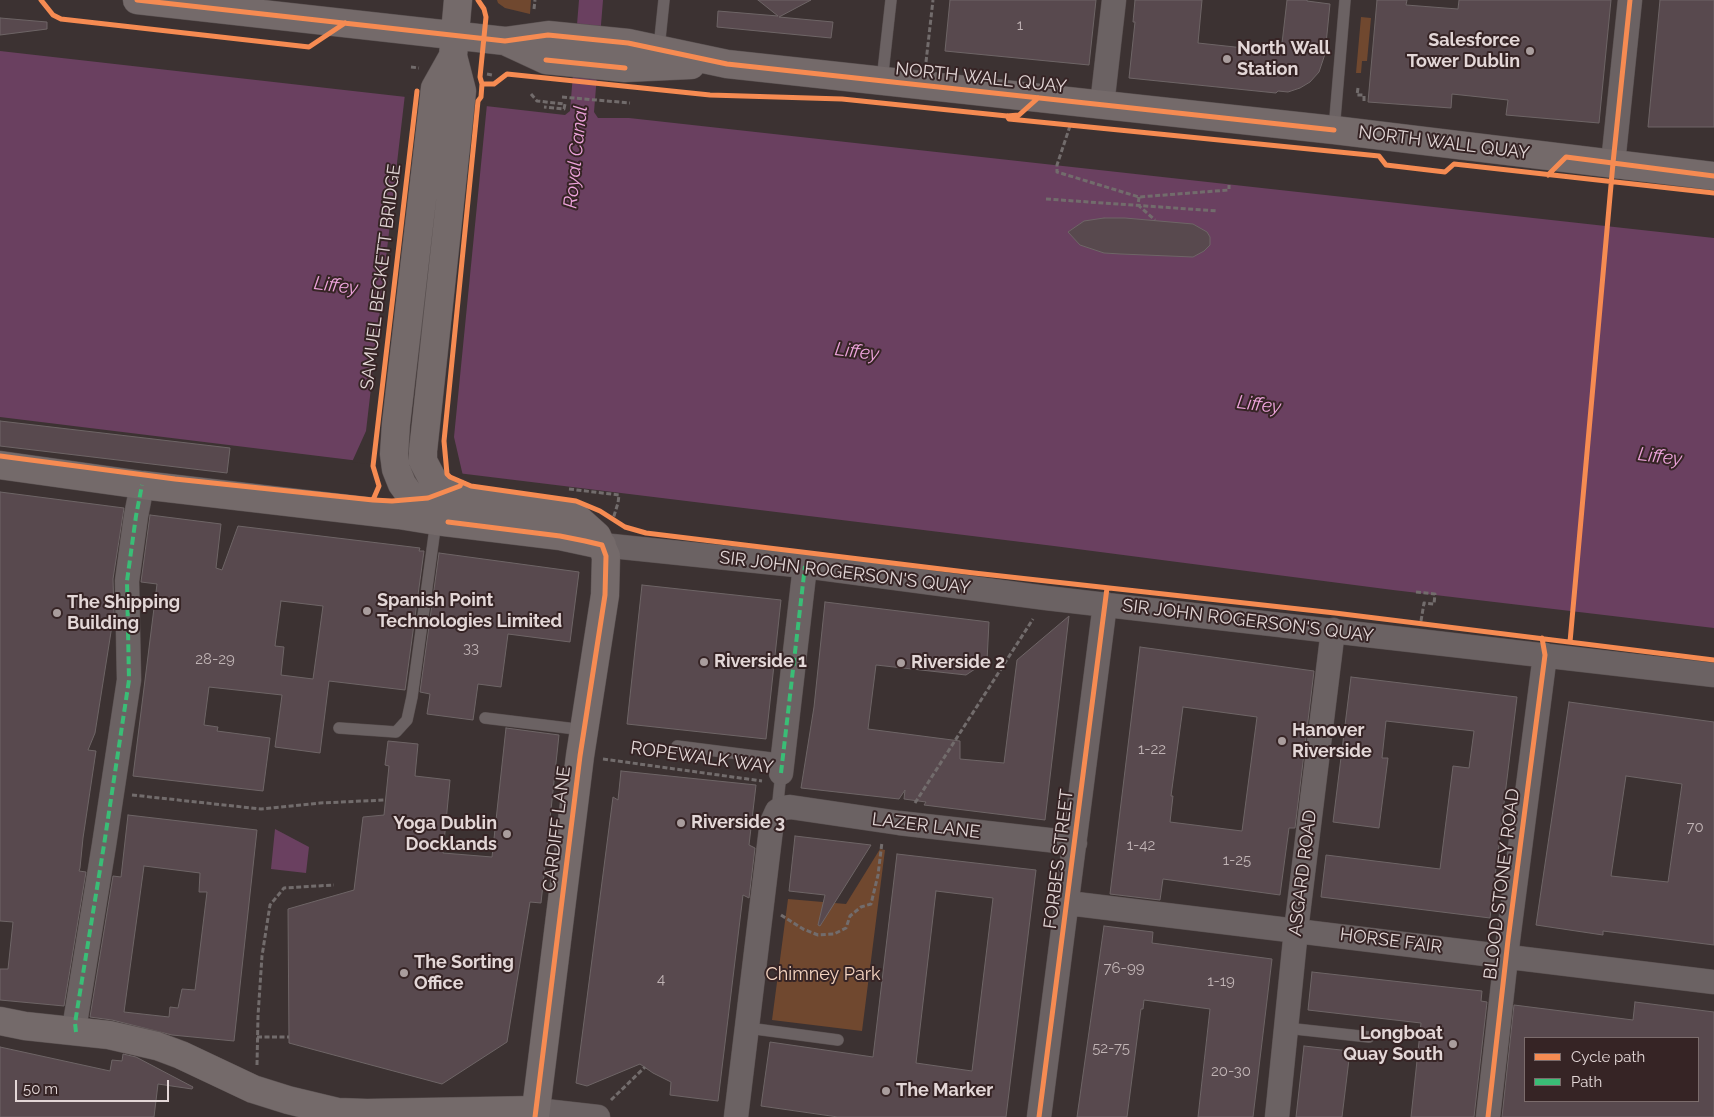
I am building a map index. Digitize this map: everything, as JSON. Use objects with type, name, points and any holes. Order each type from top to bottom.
[{"type":"main road","points":[[137,0],[454,46],[505,41],[547,48],[627,56]]},
{"type":"main road","points":[[458,0],[454,46],[462,91],[422,451],[423,461],[434,482],[444,492],[465,499],[570,515],[588,526],[611,530]]},
{"type":"main road","name":"SAMUEL BECKETT BRIDGE","points":[[442,522],[423,509],[402,484],[396,468],[394,454],[435,88],[454,46]]},
{"type":"main road","name":"NORTH WALL QUAY","points":[[627,56],[659,48],[727,64]]},
{"type":"main road","name":"NORTH WALL QUAY","points":[[627,56],[727,64],[1334,130],[1714,176]]},
{"type":"main road","name":"SIR JOHN ROGERSON'S QUAY","points":[[0,465],[142,485],[560,536],[611,530]]},
{"type":"main road","name":"CARDIFF LANE","points":[[535,1113],[584,730],[605,595],[606,556],[611,530]]},
{"type":"main road","points":[[0,1021],[109,1035],[157,1046],[257,1090],[338,1114],[451,1110],[535,1113]]},
{"type":"street","points":[[1102,105],[1114,0]]},
{"type":"street","points":[[1613,163],[1630,0]]},
{"type":"street","points":[[76,1032],[75,1023],[128,680],[127,581],[142,485]]},
{"type":"street","name":"SIR JOHN ROGERSON'S QUAY","points":[[611,530],[805,566],[1046,598],[1714,675]]},
{"type":"street","points":[[781,778],[805,566]]},
{"type":"street","name":"FORBES STREET","points":[[1039,1117],[1105,604]]},
{"type":"street","name":"ASGARD ROAD","points":[[1277,1117],[1296,930],[1333,630]]},
{"type":"street","name":"BLOOD STONEY ROAD","points":[[1488,1117],[1506,956],[1545,655]]},
{"type":"street","name":"LAZER LANE","points":[[778,811],[790,807],[892,822],[1075,843]]},
{"type":"street","points":[[736,1117],[771,829],[778,811]]},
{"type":"street","name":"HORSE FAIR","points":[[1068,903],[1714,982]]},
{"type":"street","points":[[535,1113],[605,1108]]},
{"type":"lane","points":[[659,48],[664,0]]},
{"type":"lane","points":[[882,81],[891,0]]},
{"type":"lane","points":[[1334,130],[1345,0]]},
{"type":"lane","points":[[339,728],[396,732],[407,720],[442,522]]},
{"type":"lane","points":[[485,718],[584,730]]},
{"type":"lane","points":[[677,746],[764,756],[775,761],[781,778],[778,811]]},
{"type":"lane","points":[[748,1028],[838,1040]]},
{"type":"lane","points":[[1286,1028],[1370,1037]]},
{"type":"path","points":[[534,9],[535,0]]},
{"type":"path","points":[[924,86],[933,0]]},
{"type":"path","points":[[487,74],[492,75]]},
{"type":"path","points":[[1358,88],[1357,95],[1364,95],[1364,101]]},
{"type":"path","points":[[531,94],[537,101],[565,104],[564,109],[544,107]]},
{"type":"path","points":[[562,97],[630,103]]},
{"type":"path","points":[[1070,122],[1057,165],[1057,172],[1124,194],[1139,197],[1229,190],[1229,185]]},
{"type":"path","points":[[1138,205],[1139,197]]},
{"type":"path","points":[[1046,199],[1218,211]]},
{"type":"path","points":[[1138,205],[1154,220]]},
{"type":"path","points":[[574,489],[619,495],[611,530]]},
{"type":"path","points":[[606,516],[611,530]]},
{"type":"path","points":[[1416,592],[1435,594],[1434,604],[1424,602],[1421,623]]},
{"type":"path","points":[[763,906],[803,929],[818,935],[834,934],[846,928],[850,916],[860,908],[871,904],[892,822],[909,812],[1046,598]]},
{"type":"path","points":[[1412,622],[1430,625]]},
{"type":"path","points":[[112,793],[261,810],[320,803],[385,800]]},
{"type":"path","points":[[257,1090],[262,956],[270,905],[284,888],[334,885]]},
{"type":"path","points":[[258,1037],[289,1037]]},
{"type":"path","points":[[605,1108],[645,1068]]},
{"type":"green space","points":[[497,0],[531,0],[530,14],[505,8]]},
{"type":"green space","points":[[1361,17],[1371,18],[1367,61],[1362,61],[1361,73],[1356,73]]},
{"type":"green space","name":"Chimney Park","points":[[880,849],[885,850],[862,1031],[772,1020],[788,899],[846,904]]},
{"type":"water","points":[[579,0],[603,0],[594,112],[598,118],[629,118],[1714,238],[1714,628],[1393,590],[1054,546],[0,417],[0,51],[565,115],[570,111]]},
{"type":"water","points":[[275,829],[309,847],[306,873],[271,869]]},
{"type":"pier","points":[[405,94],[487,104],[454,437],[463,476],[352,462],[366,431]]},
{"type":"building","points":[[758,0],[811,0],[779,17],[833,22],[831,38],[717,27],[718,11],[778,16]]},
{"type":"building","points":[[950,0],[1096,0],[1089,65],[945,51]]},
{"type":"building","name":"North Wall Station","points":[[1135,0],[1202,0],[1198,43],[1281,52],[1287,0],[1307,0],[1330,4],[1325,54],[1319,72],[1310,82],[1300,88],[1288,92],[1278,91],[1276,93],[1129,78],[1135,22],[1133,22]]},
{"type":"building","name":"Salesforce Tower Dublin","points":[[1377,0],[1407,0],[1406,5],[1458,9],[1459,0],[1611,0],[1599,123],[1506,115],[1508,100],[1452,94],[1451,108],[1368,102]]},
{"type":"building","points":[[1660,0],[1714,0],[1714,127],[1648,127]]},
{"type":"building","points":[[0,18],[47,22],[47,29],[0,35]]},
{"type":"building","points":[[1104,218],[1193,224],[1207,232],[1210,237],[1210,245],[1193,257],[1104,253],[1080,245],[1068,232],[1084,221]]},
{"type":"building","points":[[0,421],[230,448],[227,473],[0,446]]},
{"type":"building","points":[[0,492],[124,508],[113,579],[114,613],[95,733],[88,750],[96,751],[79,871],[86,872],[64,1006],[0,1000],[0,969],[8,969],[13,922],[0,921]]},
{"type":"building","points":[[150,515],[221,524],[216,568],[222,570],[238,526],[420,548],[419,551],[424,551],[405,690],[329,681],[320,753],[275,747],[282,695],[209,687],[204,725],[218,727],[217,731],[270,738],[263,791],[133,776],[157,584],[141,582]],"holes":[[[281,601],[323,606],[313,679],[281,675],[284,647],[275,646]]]},
{"type":"building","points":[[439,553],[579,572],[570,642],[508,634],[501,687],[478,684],[473,720],[427,714],[430,694],[420,692]]},
{"type":"building","name":"Riverside 1","points":[[642,585],[781,600],[766,739],[627,724]]},
{"type":"building","points":[[825,602],[989,622],[987,661],[966,675],[876,665],[868,729],[960,741],[960,759],[1004,763],[1017,660],[1069,616],[1045,820],[924,805],[926,802],[904,799],[905,790],[899,799],[801,788],[814,707]]},
{"type":"building","points":[[1140,647],[1314,671],[1295,828],[1289,828],[1280,895],[1163,879],[1160,900],[1110,894]],"holes":[[[1183,707],[1257,717],[1242,831],[1170,822],[1173,796],[1171,796]]]},
{"type":"building","points":[[1351,677],[1517,697],[1490,918],[1321,897],[1326,855],[1440,869],[1453,766],[1469,768],[1474,731],[1386,721],[1382,758],[1388,758],[1379,828],[1333,822]]},
{"type":"building","points":[[1569,702],[1714,722],[1714,945],[1603,931],[1603,935],[1536,925]],"holes":[[[1626,776],[1682,784],[1668,882],[1611,876]]]},
{"type":"building","name":"The Sorting Office","points":[[506,728],[559,735],[541,903],[530,902],[507,1042],[442,1084],[289,1043],[288,909],[354,890],[363,817],[384,815],[389,766],[385,765],[388,741],[418,744],[415,776],[450,780],[443,853],[492,857]]},
{"type":"building","points":[[621,771],[756,785],[749,845],[755,848],[749,898],[743,895],[718,1101],[670,1095],[671,1082],[640,1064],[587,1086],[576,1083],[613,797],[618,800]]},
{"type":"building","points":[[128,815],[257,830],[234,1041],[172,1035],[112,1020],[90,1017],[113,876],[121,877]],"holes":[[[144,866],[200,873],[199,892],[207,892],[195,990],[182,989],[178,1008],[170,1007],[169,1017],[124,1012]]]},
{"type":"building","points":[[795,836],[871,845],[820,926],[818,925],[825,895],[789,891]]},
{"type":"building","points":[[897,854],[1036,870],[1006,1117],[838,1117],[761,1106],[770,1042],[873,1057]],"holes":[[[936,891],[993,898],[972,1071],[916,1063]]]},
{"type":"building","points":[[1104,926],[1153,932],[1152,943],[1272,959],[1253,1117],[1198,1117],[1210,1009],[1144,1000],[1143,1009],[1141,1009],[1127,1117],[1077,1117]]},
{"type":"building","name":"Longboat Quay South","points":[[1312,972],[1482,991],[1481,1001],[1487,1002],[1474,1117],[1411,1117],[1421,1023],[1308,1010]]},
{"type":"building","points":[[1635,1002],[1714,1012],[1714,1117],[1502,1117],[1514,1005],[1633,1020]]},
{"type":"building","name":"Longboat Quay South","points":[[1304,1046],[1350,1051],[1342,1117],[1296,1117]]},
{"type":"building","points":[[0,1047],[110,1071],[112,1060],[122,1061],[123,1054],[136,1057],[193,1087],[192,1089],[158,1084],[154,1117],[0,1117]]},
{"type":"marked path","points":[[76,1032],[75,1023],[129,680],[127,581],[142,485]]},
{"type":"marked path","points":[[781,773],[805,566]]},
{"type":"cycle path","points":[[41,0],[53,15],[61,19],[309,47],[345,23]]},
{"type":"cycle path","points":[[137,0],[505,41],[548,35],[628,43],[727,64],[1334,130]]},
{"type":"cycle path","points":[[478,0],[484,9],[486,17],[480,77],[482,84],[481,97],[478,101],[444,441],[447,474],[450,477],[471,486],[576,501],[600,511],[625,527],[646,533],[974,573],[1335,613],[1714,660]]},
{"type":"cycle path","points":[[1570,642],[1613,163],[1630,0]]},
{"type":"cycle path","points":[[546,60],[625,68]]},
{"type":"cycle path","points":[[482,84],[494,84],[507,74],[710,95],[842,99],[1007,116],[1019,115],[1038,98]]},
{"type":"cycle path","points":[[373,500],[379,486],[373,466],[417,91]]},
{"type":"cycle path","points":[[1007,116],[1009,119],[1379,156],[1386,165],[1445,172],[1454,164],[1714,193]]},
{"type":"cycle path","points":[[1548,175],[1566,157],[1714,176]]},
{"type":"cycle path","points":[[0,456],[175,479],[373,500],[392,501],[428,498],[460,486],[462,482]]},
{"type":"cycle path","points":[[448,522],[560,536],[585,541],[602,545],[606,556],[605,595],[580,756],[535,1117]]},
{"type":"cycle path","points":[[1039,1117],[1107,588]]},
{"type":"cycle path","points":[[1488,1117],[1508,940],[1545,655],[1542,638]]},
{"type":"place","name":"Salesforce Tower Dublin","points":[[1530,51]]},
{"type":"place","name":"North Wall Station","points":[[1227,59]]},
{"type":"place","name":"Spanish Point Technologies Limited","points":[[367,611]]},
{"type":"place","name":"The Shipping Building","points":[[57,613]]},
{"type":"place","name":"Riverside 1","points":[[704,662]]},
{"type":"place","name":"Riverside 2","points":[[901,663]]},
{"type":"place","name":"Hanover Riverside","points":[[1282,741]]},
{"type":"place","name":"Riverside 3","points":[[681,823]]},
{"type":"place","name":"Yoga Dublin Docklands","points":[[507,834]]},
{"type":"place","name":"The Sorting Office","points":[[404,973]]},
{"type":"place","name":"Longboat Quay South","points":[[1453,1044]]},
{"type":"place","name":"The Marker","points":[[886,1091]]},
{"type":"water label","name":"Royal Canal","points":[[576,157]]},
{"type":"water label","name":"Liffey","points":[[336,286]]},
{"type":"water label","name":"Liffey","points":[[857,352]]},
{"type":"water label","name":"Liffey","points":[[1259,405]]},
{"type":"water label","name":"Liffey","points":[[1660,457]]}]
